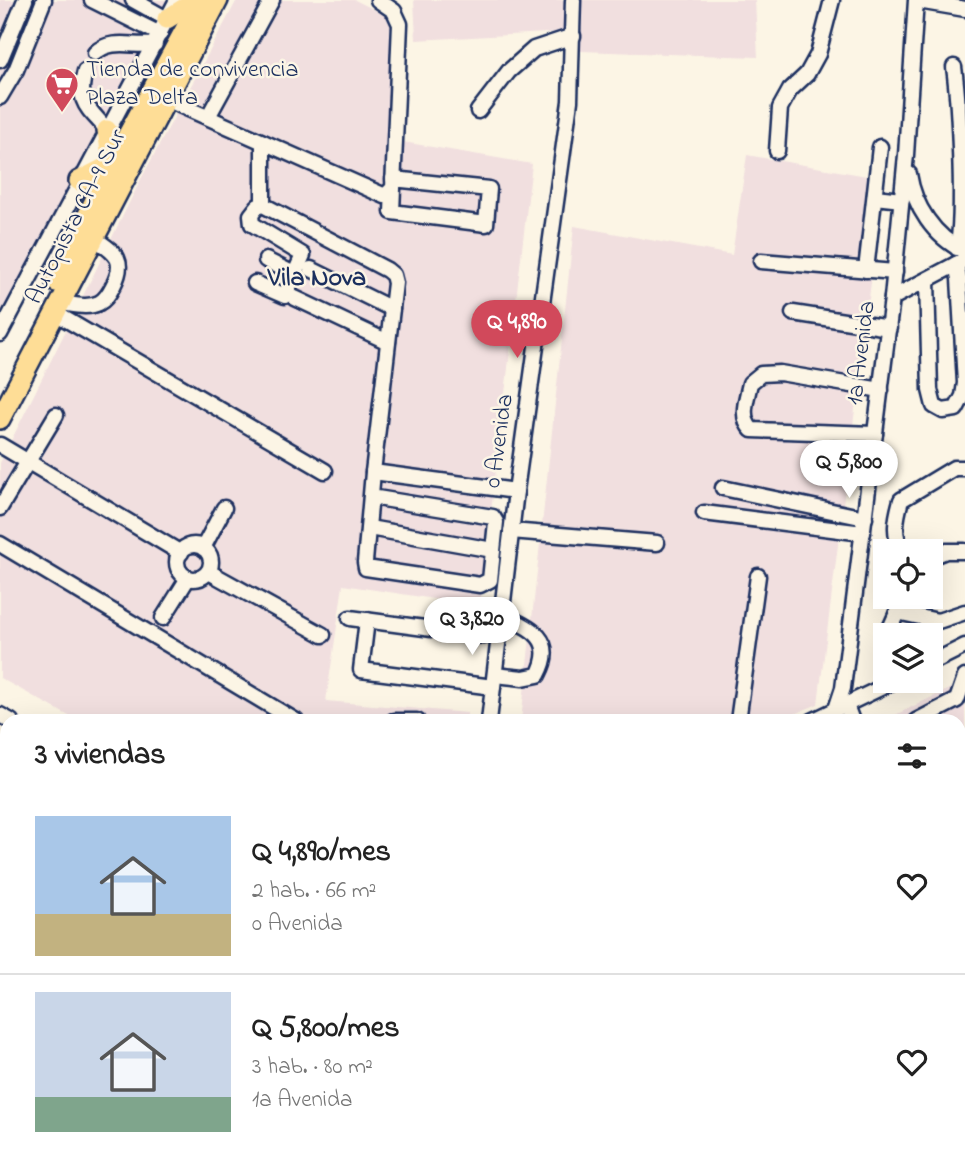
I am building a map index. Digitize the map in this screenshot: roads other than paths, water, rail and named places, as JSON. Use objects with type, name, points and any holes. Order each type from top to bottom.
[{"type":"highway","points":[[161,32],[199,0]]},
{"type":"highway","name":"Autopista CA-9 Sur","points":[[0,392],[53,290],[112,164],[199,0]]},
{"type":"highway","name":"Autopista CA-9 Sur","points":[[0,419],[218,0]]},
{"type":"highway","points":[[79,181],[112,164],[107,130]]},
{"type":"street","points":[[0,60],[25,0]]},
{"type":"street","points":[[0,97],[16,70],[44,0]]},
{"type":"street","points":[[92,0],[161,32]]},
{"type":"street","points":[[133,0],[161,32]]},
{"type":"street","points":[[0,334],[177,0]]},
{"type":"street","points":[[208,117],[272,0]]},
{"type":"street","points":[[378,0],[394,10],[400,24],[393,184],[392,212],[486,224],[489,189],[393,184]]},
{"type":"street","name":"0 Avenida","points":[[489,714],[489,682],[498,645],[516,491],[570,101],[573,0]]},
{"type":"street","points":[[777,151],[780,108],[790,90],[807,74],[818,54],[832,0]]},
{"type":"street","points":[[916,2],[965,9]]},
{"type":"street","name":"1a Avenida","points":[[841,707],[895,272],[916,2]]},
{"type":"street","points":[[95,53],[103,46],[112,44],[142,46],[161,32]]},
{"type":"street","points":[[478,111],[509,71],[534,49],[573,36]]},
{"type":"street","points":[[927,280],[930,390],[934,407],[943,411],[956,409],[963,396],[965,383],[961,242],[965,218],[962,129],[954,67]]},
{"type":"street","points":[[85,71],[80,89],[82,100],[107,130]]},
{"type":"street","points":[[166,99],[385,196],[393,184]]},
{"type":"street","points":[[263,142],[263,205]]},
{"type":"street","points":[[866,270],[880,147]]},
{"type":"street","points":[[906,155],[912,190],[921,211],[961,256]]},
{"type":"street","points":[[875,197],[902,200]]},
{"type":"street","points":[[256,283],[285,296],[303,255],[252,224],[251,215],[258,205],[263,205],[393,275],[395,283],[373,472],[365,562],[366,568],[480,585],[490,580],[496,522],[487,515],[371,496]]},
{"type":"street","points":[[57,308],[100,303],[118,277],[120,263],[114,253],[94,238]]},
{"type":"street","points":[[892,298],[927,280],[961,256]]},
{"type":"street","points":[[266,260],[296,275]]},
{"type":"street","points":[[761,261],[895,272]]},
{"type":"street","points":[[311,269],[392,309]]},
{"type":"street","points":[[295,298],[388,342]]},
{"type":"street","points":[[57,308],[325,471]]},
{"type":"street","points":[[793,313],[888,328]]},
{"type":"street","points":[[875,435],[752,430],[744,417],[750,383],[761,374],[801,375],[881,390]]},
{"type":"street","points":[[0,508],[56,415]]},
{"type":"street","points":[[0,445],[181,552]]},
{"type":"street","points":[[897,539],[896,517],[901,500],[954,468],[965,468]]},
{"type":"street","points":[[373,472],[516,491]]},
{"type":"street","points":[[723,488],[864,526]]},
{"type":"street","points":[[203,548],[224,508]]},
{"type":"street","points":[[704,513],[864,526]]},
{"type":"street","points":[[369,528],[493,550]]},
{"type":"street","points":[[511,531],[657,543]]},
{"type":"street","points":[[0,544],[284,714]]},
{"type":"street","points":[[196,545],[210,555],[211,564],[209,572],[203,577],[188,578],[178,567],[181,552],[196,545]]},
{"type":"street","points":[[943,552],[965,551]]},
{"type":"street","points":[[209,572],[323,635]]},
{"type":"street","points":[[739,714],[758,576]]},
{"type":"street","points":[[163,618],[188,578]]},
{"type":"street","points":[[892,623],[898,609]]},
{"type":"street","points":[[897,612],[938,621],[965,612]]},
{"type":"street","points":[[367,621],[361,670],[489,682],[538,675],[544,651],[541,638],[535,631],[501,615]]},
{"type":"street","points":[[351,618],[484,636]]},
{"type":"street","points":[[943,657],[965,646]]},
{"type":"street","points":[[930,714],[957,700],[965,677]]},
{"type":"street","points":[[826,714],[873,692]]},
{"type":"street","points":[[841,707],[846,714]]},
{"type":"place","name":"Tienda de convivencia Plaza Delta","points":[[62,114]]},
{"type":"district","name":"Vila Nova","points":[[317,279]]}]
